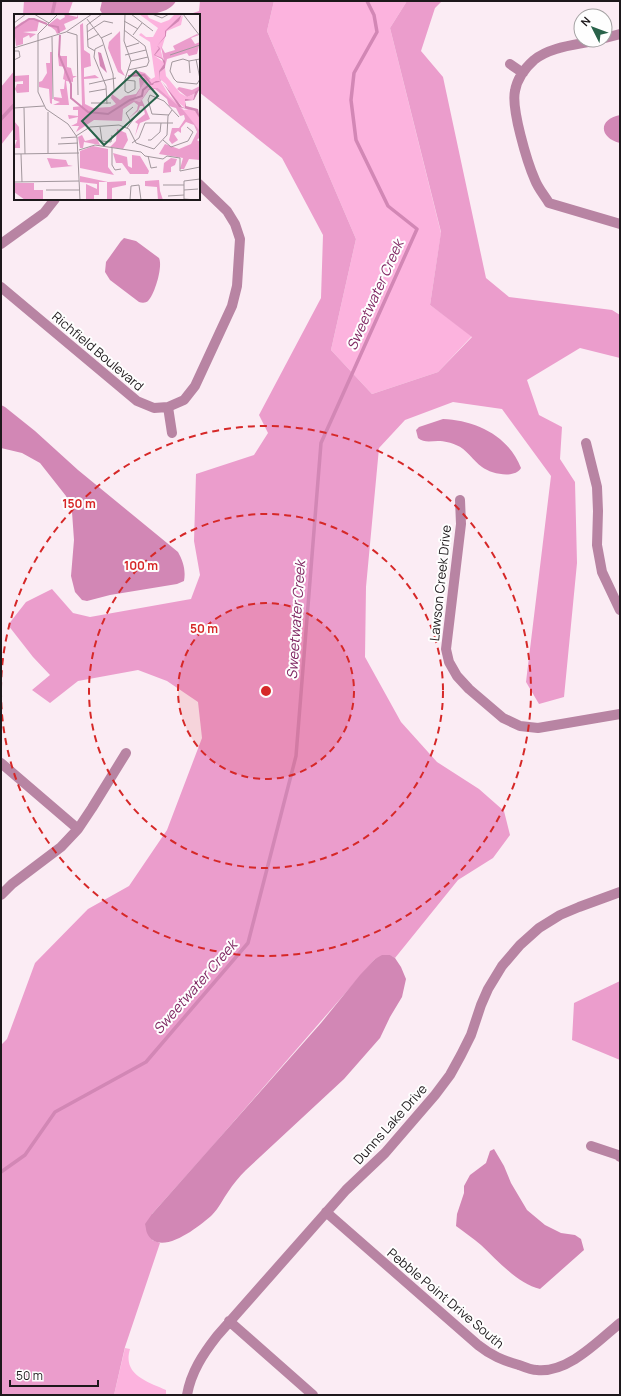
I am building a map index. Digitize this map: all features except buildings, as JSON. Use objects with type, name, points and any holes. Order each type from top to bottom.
[{"type":"street","points":[[573,46],[550,52],[535,60],[523,72],[515,91],[514,110],[530,168],[549,203],[620,224]]},
{"type":"street","points":[[510,64],[523,72]]},
{"type":"street","points":[[172,433],[168,407],[184,400],[195,386],[232,306],[238,286],[240,239],[235,224],[227,210],[200,185]]},
{"type":"street","points":[[1,244],[44,213],[54,200]]},
{"type":"street","name":"Richfield Boulevard","points":[[1,286],[137,401],[154,408],[168,407]]},
{"type":"street","points":[[586,443],[597,487],[598,511],[596,545],[602,572],[620,610]]},
{"type":"street","name":"Lawson Creek Drive","points":[[460,500],[461,524],[446,649],[449,662],[457,676],[469,689],[503,718],[520,726],[538,728],[620,714]]},
{"type":"street","points":[[1,895],[12,884],[61,847],[78,829],[126,753]]},
{"type":"street","points":[[1,764],[78,829]]},
{"type":"street","name":"Dunns Lake Drive","points":[[187,1395],[191,1379],[203,1354],[229,1321],[346,1190],[385,1153],[435,1096],[446,1080],[471,1035],[488,989],[502,966],[520,945],[539,928],[560,915],[620,892]]},
{"type":"street","points":[[591,1146],[620,1157]]},
{"type":"street","name":"Pebble Point Drive South","points":[[326,1212],[478,1345],[498,1359],[536,1370],[552,1370],[570,1363],[620,1323]]},
{"type":"street","points":[[229,1321],[313,1395]]},
{"type":"shaded area","points":[[24,1],[73,1],[68,14],[23,14]]},
{"type":"shaded area","points":[[102,1],[176,1],[171,7],[154,14],[102,14],[100,10]]},
{"type":"shaded area","points":[[200,1],[274,1],[267,31],[356,239],[331,350],[372,394],[438,372],[472,337],[430,305],[441,232],[390,28],[407,1],[442,1],[435,8],[421,51],[443,77],[486,278],[509,297],[612,310],[620,315],[620,358],[580,348],[527,380],[539,415],[562,427],[560,459],[575,482],[577,563],[564,697],[539,704],[526,682],[551,476],[502,409],[453,402],[405,420],[379,448],[366,587],[365,657],[401,722],[437,762],[479,789],[504,811],[510,835],[493,858],[458,880],[395,958],[389,955],[375,959],[152,1214],[152,1240],[160,1243],[125,1347],[114,1395],[1,1395],[1,1045],[7,1039],[35,963],[88,909],[129,886],[167,830],[202,738],[198,702],[167,681],[138,670],[78,681],[50,703],[32,690],[50,675],[33,657],[8,625],[26,602],[52,589],[73,613],[90,617],[191,599],[200,575],[194,541],[196,474],[254,455],[268,433],[259,415],[321,298],[323,235],[282,158],[200,93],[200,14],[190,14],[199,11]]},
{"type":"shaded area","points":[[274,1],[407,1],[390,28],[441,233],[430,305],[472,336],[438,372],[372,394],[331,350],[356,239],[267,31]]},
{"type":"shaded area","points":[[14,71],[14,128],[1,145],[1,87]]},
{"type":"shaded area","points":[[620,115],[620,143],[613,141],[608,137],[604,129],[607,121]]},
{"type":"shaded area","points":[[124,238],[136,241],[159,258],[160,267],[158,280],[151,297],[148,301],[143,303],[139,302],[110,280],[105,272],[106,262]]},
{"type":"shaded area","points":[[1,405],[35,431],[78,470],[178,552],[184,566],[184,581],[177,584],[110,595],[87,601],[82,600],[75,592],[71,576],[74,540],[72,512],[66,496],[40,463],[22,453],[1,448]]},
{"type":"shaded area","points":[[443,419],[467,423],[490,432],[508,447],[516,457],[521,468],[514,473],[508,474],[491,472],[482,467],[463,449],[456,445],[443,441],[425,441],[418,438],[416,430],[419,427]]},
{"type":"shaded area","points":[[382,955],[390,955],[395,958],[406,979],[402,997],[380,1038],[344,1079],[243,1173],[212,1215],[180,1238],[170,1242],[161,1243],[153,1240],[147,1233],[145,1224],[152,1214],[321,1023],[360,975],[375,959]]},
{"type":"shaded area","points":[[620,981],[620,1060],[572,1040],[574,1003]]},
{"type":"shaded area","points":[[494,1149],[504,1166],[511,1183],[527,1210],[545,1225],[561,1233],[575,1235],[581,1239],[584,1250],[540,1289],[516,1277],[472,1237],[456,1226],[457,1214],[464,1193],[464,1186],[470,1175],[486,1163],[490,1151]]},
{"type":"shaded area","points":[[125,1348],[130,1349],[129,1358],[133,1371],[138,1376],[166,1390],[166,1395],[114,1395]]},
{"type":"waterway","points":[[52,14],[55,1]]},
{"type":"waterway","name":"Sweetwater Creek","points":[[1,1172],[25,1155],[55,1112],[146,1062],[248,943],[296,756],[321,443],[417,229],[388,206],[356,140],[351,100],[354,73],[377,32],[374,15],[367,1]]},
{"type":"waterway","points":[[1,119],[14,105]]}]
